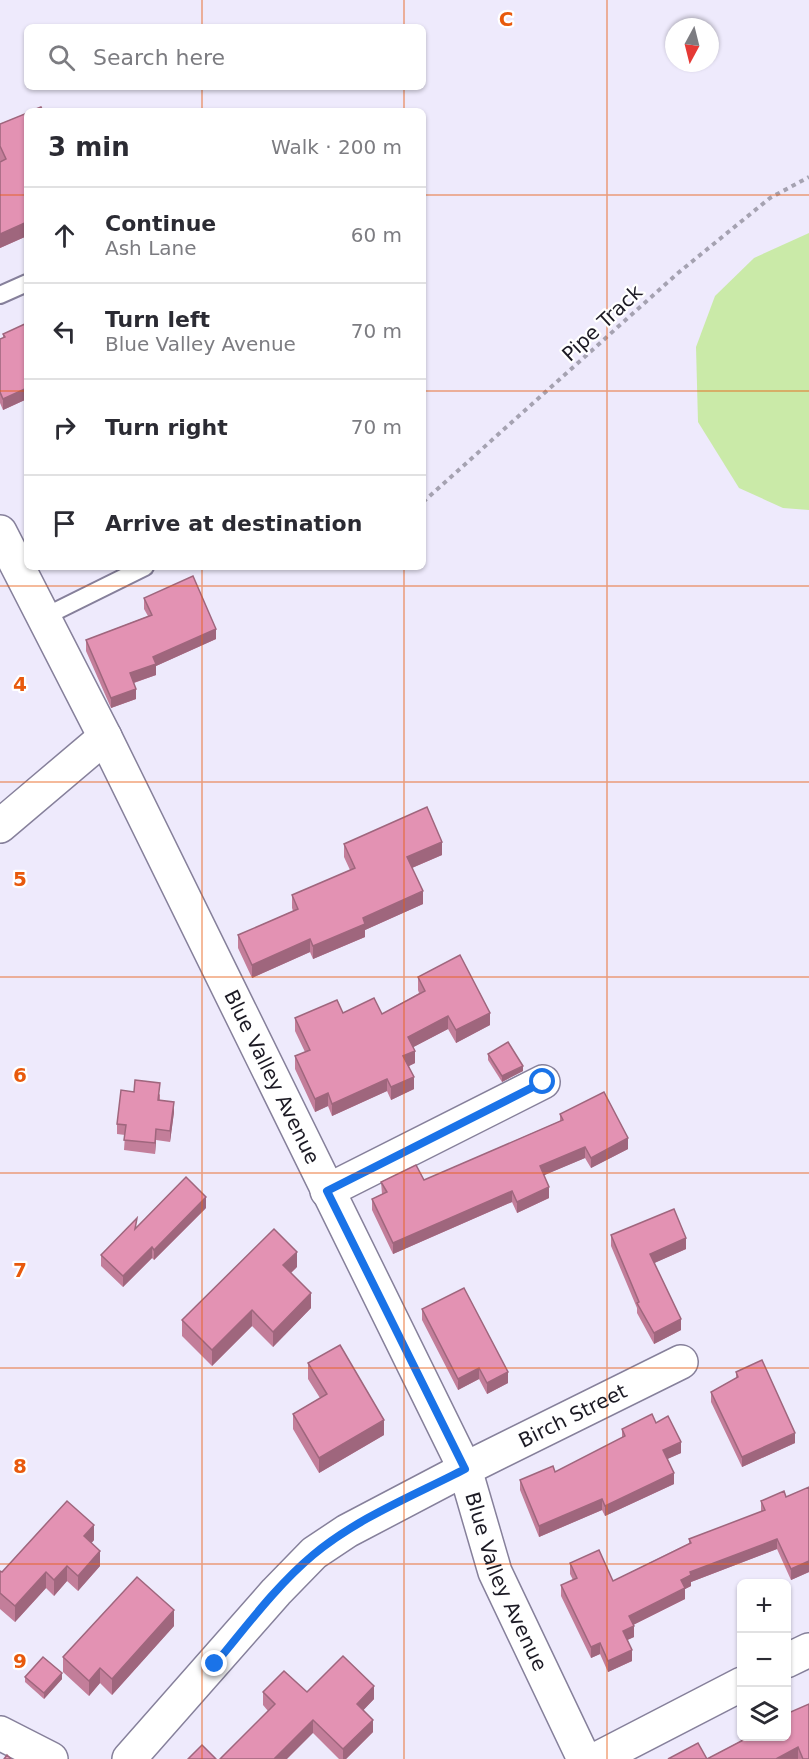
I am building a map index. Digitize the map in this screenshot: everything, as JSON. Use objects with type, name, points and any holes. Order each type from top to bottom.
[{"type":"street","name":"Blue Valley Avenue","points":[[0,532],[105,737],[465,1469],[495,1572],[584,1759]]},
{"type":"street","points":[[0,826],[105,737]]},
{"type":"street","points":[[327,1191],[543,1082]]},
{"type":"street","name":"Birch Street","points":[[129,1759],[276,1592],[315,1553],[347,1531],[465,1469],[681,1362]]},
{"type":"street","points":[[791,1659],[809,1650]]},
{"type":"street","points":[[597,1759],[737,1686]]},
{"type":"street","points":[[0,1733],[51,1759]]},
{"type":"lane","points":[[0,295],[24,284]]},
{"type":"lane","points":[[44,617],[139,570]]},
{"type":"path","name":"Pipe Track","points":[[426,499],[678,273],[770,198],[809,177]]},
{"type":"green space","points":[[809,233],[809,510],[783,508],[739,488],[698,422],[696,347],[715,296],[754,258]]},
{"type":"building","points":[[24,114],[24,223],[0,234],[0,162],[6,159],[0,146],[0,124]]},
{"type":"building","points":[[24,324],[24,389],[3,399],[0,392],[0,339],[5,337],[3,334]]},
{"type":"building","points":[[193,576],[216,629],[153,657],[156,664],[130,673],[136,689],[111,698],[86,640],[152,615],[144,598]]},
{"type":"building","points":[[427,807],[442,842],[407,857],[423,891],[363,918],[365,924],[313,946],[310,939],[252,965],[238,935],[298,909],[292,895],[355,868],[344,844]]},
{"type":"building","points":[[460,955],[490,1013],[456,1030],[448,1016],[408,1037],[415,1051],[403,1056],[414,1077],[391,1087],[387,1079],[332,1104],[328,1093],[315,1099],[295,1056],[310,1050],[295,1018],[337,1000],[343,1013],[374,998],[382,1014],[425,991],[418,977]]},
{"type":"building","points":[[508,1042],[523,1066],[502,1076],[488,1054]]},
{"type":"building","points":[[135,1080],[160,1083],[158,1100],[174,1102],[170,1131],[156,1129],[155,1143],[124,1140],[126,1125],[117,1124],[121,1090],[134,1092]]},
{"type":"building","points":[[604,1092],[628,1138],[591,1158],[585,1147],[540,1166],[549,1187],[517,1202],[512,1191],[393,1243],[372,1199],[387,1192],[381,1182],[416,1165],[424,1180],[563,1120],[560,1114]]},
{"type":"building","points":[[186,1177],[206,1197],[154,1250],[152,1247],[123,1276],[101,1255],[137,1218],[135,1229]]},
{"type":"building","points":[[674,1209],[686,1238],[650,1254],[681,1319],[654,1333],[637,1303],[639,1302],[611,1235]]},
{"type":"building","points":[[274,1229],[297,1252],[283,1265],[311,1293],[273,1332],[252,1310],[212,1350],[182,1320]]},
{"type":"building","points":[[464,1288],[508,1372],[487,1383],[479,1368],[458,1379],[422,1309]]},
{"type":"building","points":[[340,1345],[384,1420],[319,1458],[293,1414],[327,1394],[308,1363]]},
{"type":"building","points":[[762,1360],[795,1433],[742,1457],[711,1392],[738,1377],[736,1372]]},
{"type":"building","points":[[652,1414],[656,1423],[668,1416],[681,1442],[663,1450],[674,1473],[605,1506],[602,1499],[539,1526],[520,1480],[553,1466],[555,1472],[625,1436],[622,1429]]},
{"type":"building","points":[[809,1487],[809,1561],[791,1569],[777,1539],[690,1572],[691,1575],[681,1580],[685,1588],[629,1616],[634,1626],[623,1631],[632,1650],[608,1661],[600,1643],[591,1647],[561,1585],[577,1578],[570,1563],[599,1550],[613,1581],[691,1543],[689,1539],[765,1510],[761,1501],[784,1491],[786,1497]]},
{"type":"building","points":[[67,1501],[94,1525],[84,1536],[100,1551],[78,1576],[67,1566],[54,1580],[46,1572],[15,1606],[0,1593],[0,1571],[2,1572]]},
{"type":"building","points":[[137,1577],[174,1610],[112,1679],[100,1668],[89,1681],[63,1657]]},
{"type":"building","points":[[343,1656],[374,1686],[357,1704],[373,1720],[343,1749],[313,1720],[274,1759],[220,1759],[275,1704],[263,1692],[284,1671],[307,1692]]},
{"type":"building","points":[[43,1657],[62,1673],[44,1693],[25,1677]]},
{"type":"building","points":[[809,1704],[809,1759],[803,1759],[798,1747],[776,1759],[707,1759],[741,1741],[791,1741],[791,1712]]},
{"type":"building","points":[[698,1743],[707,1759],[668,1759]]},
{"type":"building","points":[[202,1745],[216,1759],[188,1759]]},
{"type":"route","points":[[215,1664],[276,1592],[315,1553],[347,1531],[465,1469],[327,1191],[543,1082]]}]
